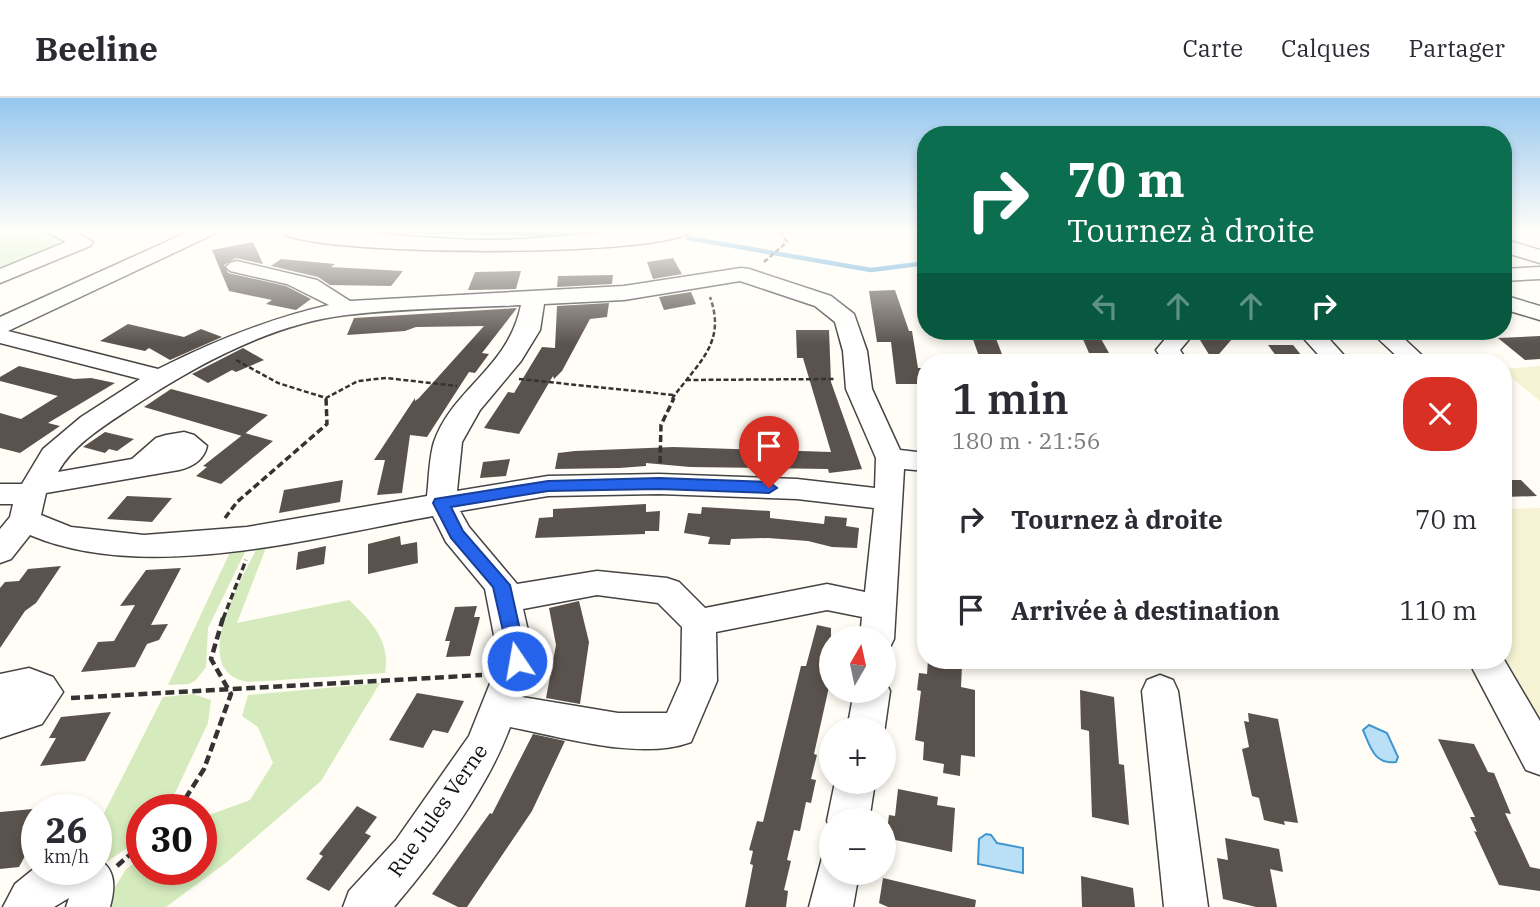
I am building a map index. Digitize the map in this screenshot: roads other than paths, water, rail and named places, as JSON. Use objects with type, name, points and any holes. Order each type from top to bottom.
[{"type":"street","points":[[0,277],[20,269]]},
{"type":"street","points":[[0,326],[124,269]]},
{"type":"street","points":[[244,269],[332,293],[345,308]]},
{"type":"street","points":[[1512,275],[1540,273]]},
{"type":"street","points":[[0,551],[53,455],[90,424],[161,377],[217,349],[284,323],[345,308],[624,293],[728,274],[750,275],[810,296],[840,312],[849,329],[859,389],[890,458],[890,500],[879,623],[827,597],[775,605],[699,623]]},
{"type":"street","points":[[441,503],[448,442],[469,406],[528,330],[534,298]]},
{"type":"street","points":[[1512,305],[1540,313]]},
{"type":"street","points":[[0,336],[161,377]]},
{"type":"street","points":[[1171,354],[1168,350],[1176,340]]},
{"type":"street","points":[[1318,340],[1331,354]]},
{"type":"street","points":[[1392,340],[1408,354]]},
{"type":"street","points":[[890,458],[917,461]]},
{"type":"street","points":[[0,494],[30,499],[143,464]]},
{"type":"street","points":[[30,499],[67,538],[144,546],[255,537],[548,486],[659,484],[797,489],[890,500]]},
{"type":"street","name":"Rue Jules Verne","points":[[365,907],[418,844],[484,746],[517,661],[502,585],[457,534],[441,503]]},
{"type":"street","points":[[498,709],[618,730],[678,730],[699,681],[699,623],[667,591],[597,583],[504,599]]},
{"type":"street","points":[[1491,669],[1540,757]]},
{"type":"street","points":[[0,690],[28,682],[37,684],[45,692],[29,712],[0,721]]},
{"type":"street","points":[[1160,691],[1186,907]]},
{"type":"street","points":[[25,907],[49,882],[69,874],[86,875],[94,886],[88,907]]},
{"type":"street","points":[[831,907],[835,885]]},
{"type":"water","points":[[1369,725],[1387,733],[1398,757],[1396,762],[1383,761],[1374,753],[1363,730]]},
{"type":"water","points":[[986,834],[991,835],[997,843],[1023,848],[1023,873],[978,864],[979,839]]},
{"type":"waterway","points":[[864,269],[881,269]]}]
